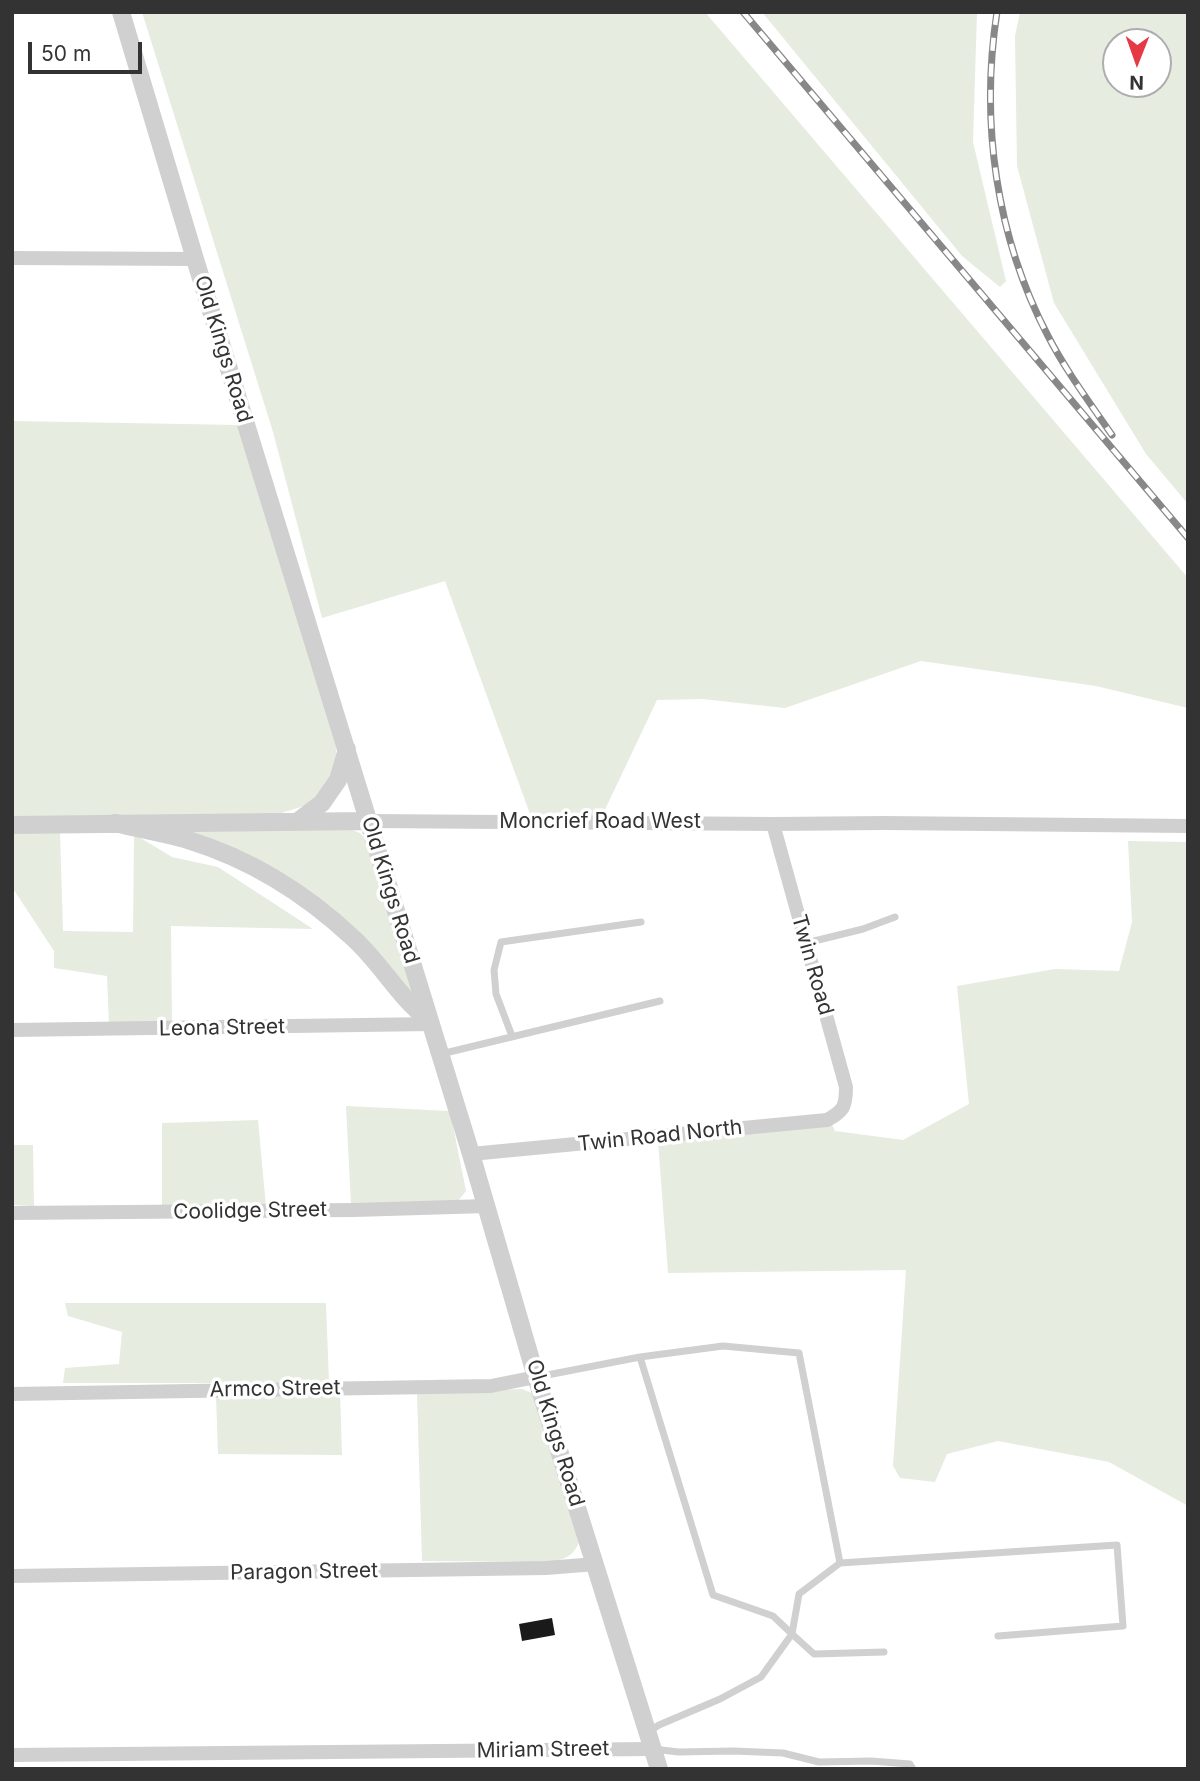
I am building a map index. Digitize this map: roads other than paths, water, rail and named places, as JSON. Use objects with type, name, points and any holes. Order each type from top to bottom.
[{"type":"street","name":"Old Kings Road","points":[[121,12],[432,1024],[536,1377],[659,1769]]},
{"type":"street","points":[[12,258],[195,259]]},
{"type":"street","points":[[297,822],[322,803],[338,780],[347,749]]},
{"type":"street","name":"Moncrief Road West","points":[[12,825],[369,821],[1188,825]]},
{"type":"street","points":[[115,823],[188,841],[238,859],[282,882],[355,939],[405,998],[432,1024]]},
{"type":"street","name":"Twin Road","points":[[773,824],[846,1087],[844,1107]]},
{"type":"street","name":"Leona Street","points":[[12,1030],[432,1024]]},
{"type":"street","name":"Twin Road North","points":[[471,1154],[827,1119],[838,1114],[844,1107]]},
{"type":"street","name":"Coolidge Street","points":[[12,1213],[487,1206]]},
{"type":"street","name":"Armco Street","points":[[12,1394],[491,1386],[536,1377]]},
{"type":"street","name":"Paragon Street","points":[[12,1576],[546,1568],[596,1564]]},
{"type":"street","name":"Miriam Street","points":[[12,1755],[650,1740]]},
{"type":"lane","points":[[805,943],[863,929],[895,917]]},
{"type":"lane","points":[[512,1036],[496,994],[494,970],[501,942],[641,922]]},
{"type":"lane","points":[[440,1054],[660,1001]]},
{"type":"lane","points":[[536,1377],[640,1357],[723,1346],[799,1353],[840,1563]]},
{"type":"lane","points":[[640,1357],[713,1595],[773,1616],[814,1654],[884,1652]]},
{"type":"lane","points":[[913,1769],[910,1764],[870,1761],[822,1765],[783,1753],[678,1752],[650,1740],[659,1725],[720,1699],[761,1677],[792,1634],[799,1594],[840,1563],[1117,1545],[1123,1626],[998,1636]]},
{"type":"railway","points":[[743,12],[1188,538]]},
{"type":"railway","points":[[997,12],[990,95],[992,137],[1005,219],[1030,298],[1048,336],[1070,374],[1112,435]]}]
